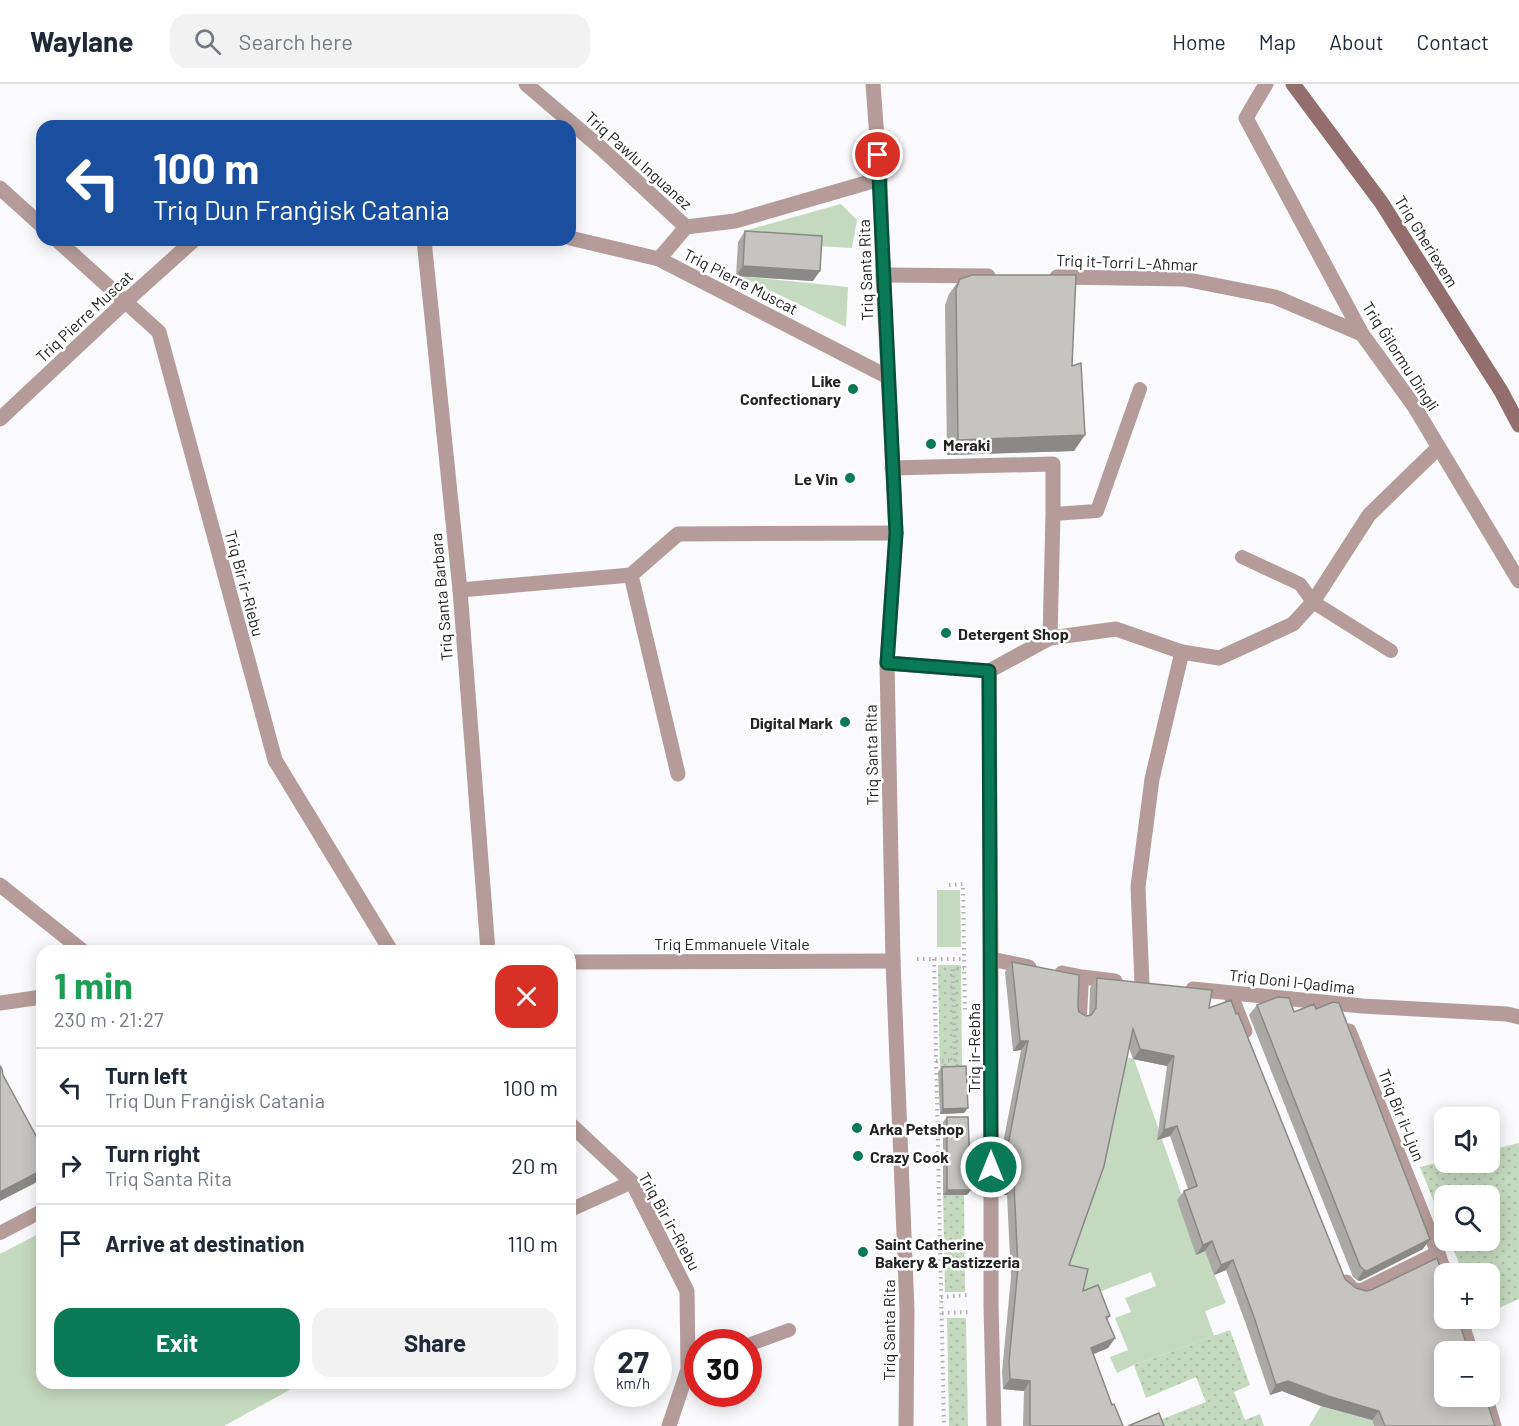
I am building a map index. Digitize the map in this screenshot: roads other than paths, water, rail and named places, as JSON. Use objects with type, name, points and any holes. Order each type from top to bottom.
[{"type":"main road","name":"Triq Għeriexem","points":[[1293,84],[1381,202],[1501,391],[1519,424]]},
{"type":"street","name":"Triq Pawlu Inguanez","points":[[526,84],[568,120]]},
{"type":"street","name":"Triq Santa Rita","points":[[873,84],[880,179],[896,533],[887,663],[894,961],[907,1310],[906,1426]]},
{"type":"street","name":"Triq Ġilormu Dingli","points":[[1266,84],[1246,118],[1362,334],[1414,406],[1519,581]]},
{"type":"street","name":"Triq Pawlu Inguanez","points":[[576,127],[686,227],[735,221],[880,179]]},
{"type":"street","points":[[0,189],[36,221]]},
{"type":"street","points":[[659,259],[686,227]]},
{"type":"street","name":"Triq Pierre Muscat","points":[[576,239],[659,259],[888,377]]},
{"type":"street","name":"Triq Bir ir-Riebu","points":[[64,246],[159,332],[274,760],[387,945]]},
{"type":"street","name":"Triq Pierre Muscat","points":[[0,419],[187,246]]},
{"type":"street","name":"Triq Santa Barbara","points":[[425,246],[460,590],[488,945]]},
{"type":"street","points":[[883,275],[998,277]]},
{"type":"street","name":"Triq it-Torri L-Aħmar","points":[[1045,277],[1184,279],[1275,297],[1362,334]]},
{"type":"street","points":[[887,663],[989,671],[1050,638],[1116,629],[1182,652],[1219,658],[1293,624],[1313,602],[1369,515],[1438,448]]},
{"type":"street","points":[[892,468],[1053,464],[1050,638]]},
{"type":"street","points":[[460,590],[632,575],[678,534],[896,533]]},
{"type":"street","points":[[632,575],[678,774]]},
{"type":"street","points":[[991,959],[1082,977],[1147,984],[1138,887],[1152,779],[1182,652]]},
{"type":"street","name":"Triq ir-Rebħa","points":[[989,671],[991,1306],[994,1426]]},
{"type":"street","points":[[0,885],[75,945]]},
{"type":"street","name":"Triq Emmanuele Vitale","points":[[576,962],[894,961]]},
{"type":"street","name":"Triq Doni l-Qadima","points":[[1175,987],[1362,1006],[1507,1014],[1519,1017]]},
{"type":"street","points":[[1230,993],[1252,1048]]},
{"type":"street","points":[[0,1003],[36,999]]},
{"type":"street","name":"Triq Bir il-Ljun","points":[[1338,1003],[1441,1263]]},
{"type":"street","name":"Triq Bir ir-Riebu","points":[[576,1130],[632,1182],[687,1291],[690,1329]]},
{"type":"street","points":[[1341,1271],[1345,1282],[1352,1289],[1361,1291],[1438,1253]]},
{"type":"street","name":"Triq Bir ir-Riebu","points":[[669,1426],[684,1389]]},
{"type":"street","points":[[1488,1407],[1494,1426]]},
{"type":"lane","points":[[1053,514],[1097,511],[1140,389]]},
{"type":"lane","points":[[1242,556],[1300,584],[1313,602],[1391,651]]},
{"type":"lane","points":[[1080,1017],[1082,977]]},
{"type":"lane","points":[[576,1207],[632,1182]]},
{"type":"lane","points":[[0,1233],[36,1214]]},
{"type":"lane","points":[[762,1341],[789,1330]]},
{"type":"place","name":"Like Confectionary","points":[[853,389]]},
{"type":"place","name":"Meraki","points":[[931,444]]},
{"type":"place","name":"Le Vin","points":[[850,478]]},
{"type":"place","name":"Detergent Shop","points":[[946,633]]},
{"type":"place","name":"Digital Mark","points":[[845,722]]},
{"type":"place","name":"Arka Petshop","points":[[857,1128]]},
{"type":"place","name":"Crazy Cook","points":[[858,1156]]},
{"type":"place","name":"Saint Catherine Bakery & Pastizzeria","points":[[863,1252]]}]
